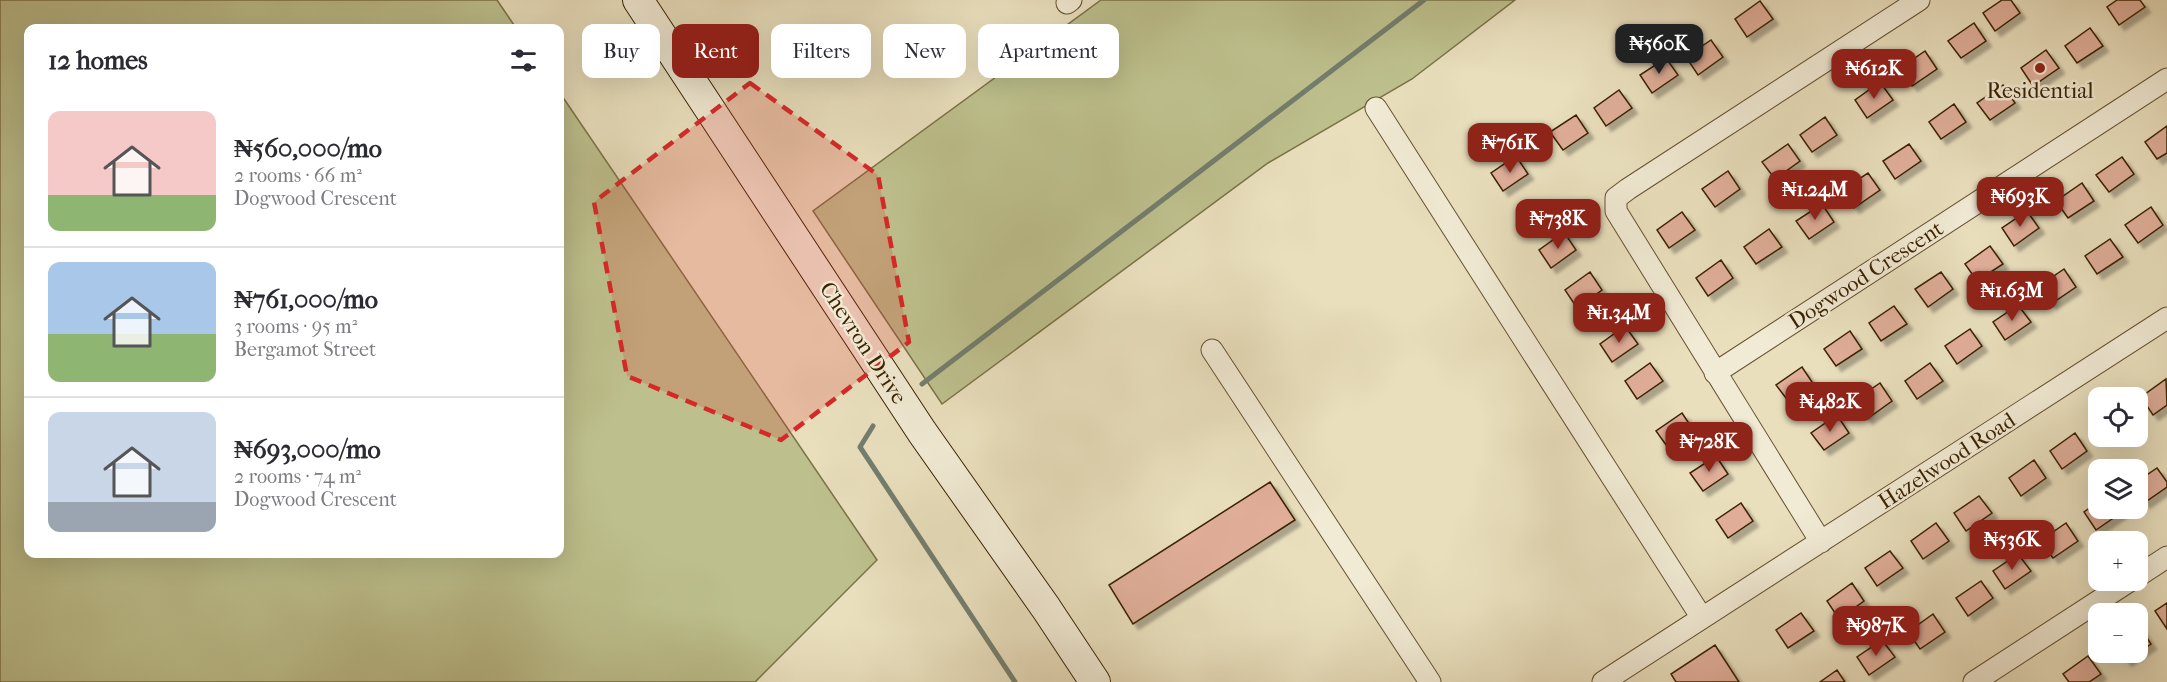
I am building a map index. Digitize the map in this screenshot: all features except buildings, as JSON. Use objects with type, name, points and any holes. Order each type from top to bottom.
[{"type":"main road","name":"Chevron Drive","points":[[638,0],[922,432],[1046,608],[1095,682]]},
{"type":"street","points":[[1821,542],[1616,211],[1616,198],[1919,0]]},
{"type":"street","name":"Dogwood Crescent","points":[[1715,373],[2167,80]]},
{"type":"street","points":[[1376,108],[1702,618]]},
{"type":"street","name":"Hazelwood Road","points":[[1603,682],[2167,318]]},
{"type":"street","points":[[1212,350],[1430,682]]},
{"type":"street","points":[[2148,569],[2167,557]]},
{"type":"street","points":[[1974,682],[2114,591]]},
{"type":"highlighted area","points":[[750,83],[878,175],[909,342],[781,440],[627,376],[594,202]]},
{"type":"green space","points":[[0,0],[497,0],[513,24],[24,24],[24,558],[564,558],[564,99],[877,560],[755,682],[0,682]]},
{"type":"green space","points":[[1101,0],[1515,0],[1412,79],[1268,163],[942,404],[813,211],[995,78],[1119,78],[1119,24],[1068,24]]},
{"type":"waterway","points":[[922,384],[1424,0]]},
{"type":"waterway","points":[[873,426],[860,447],[1015,682]]},
{"type":"place","name":"Residential","points":[[2040,68]]}]
